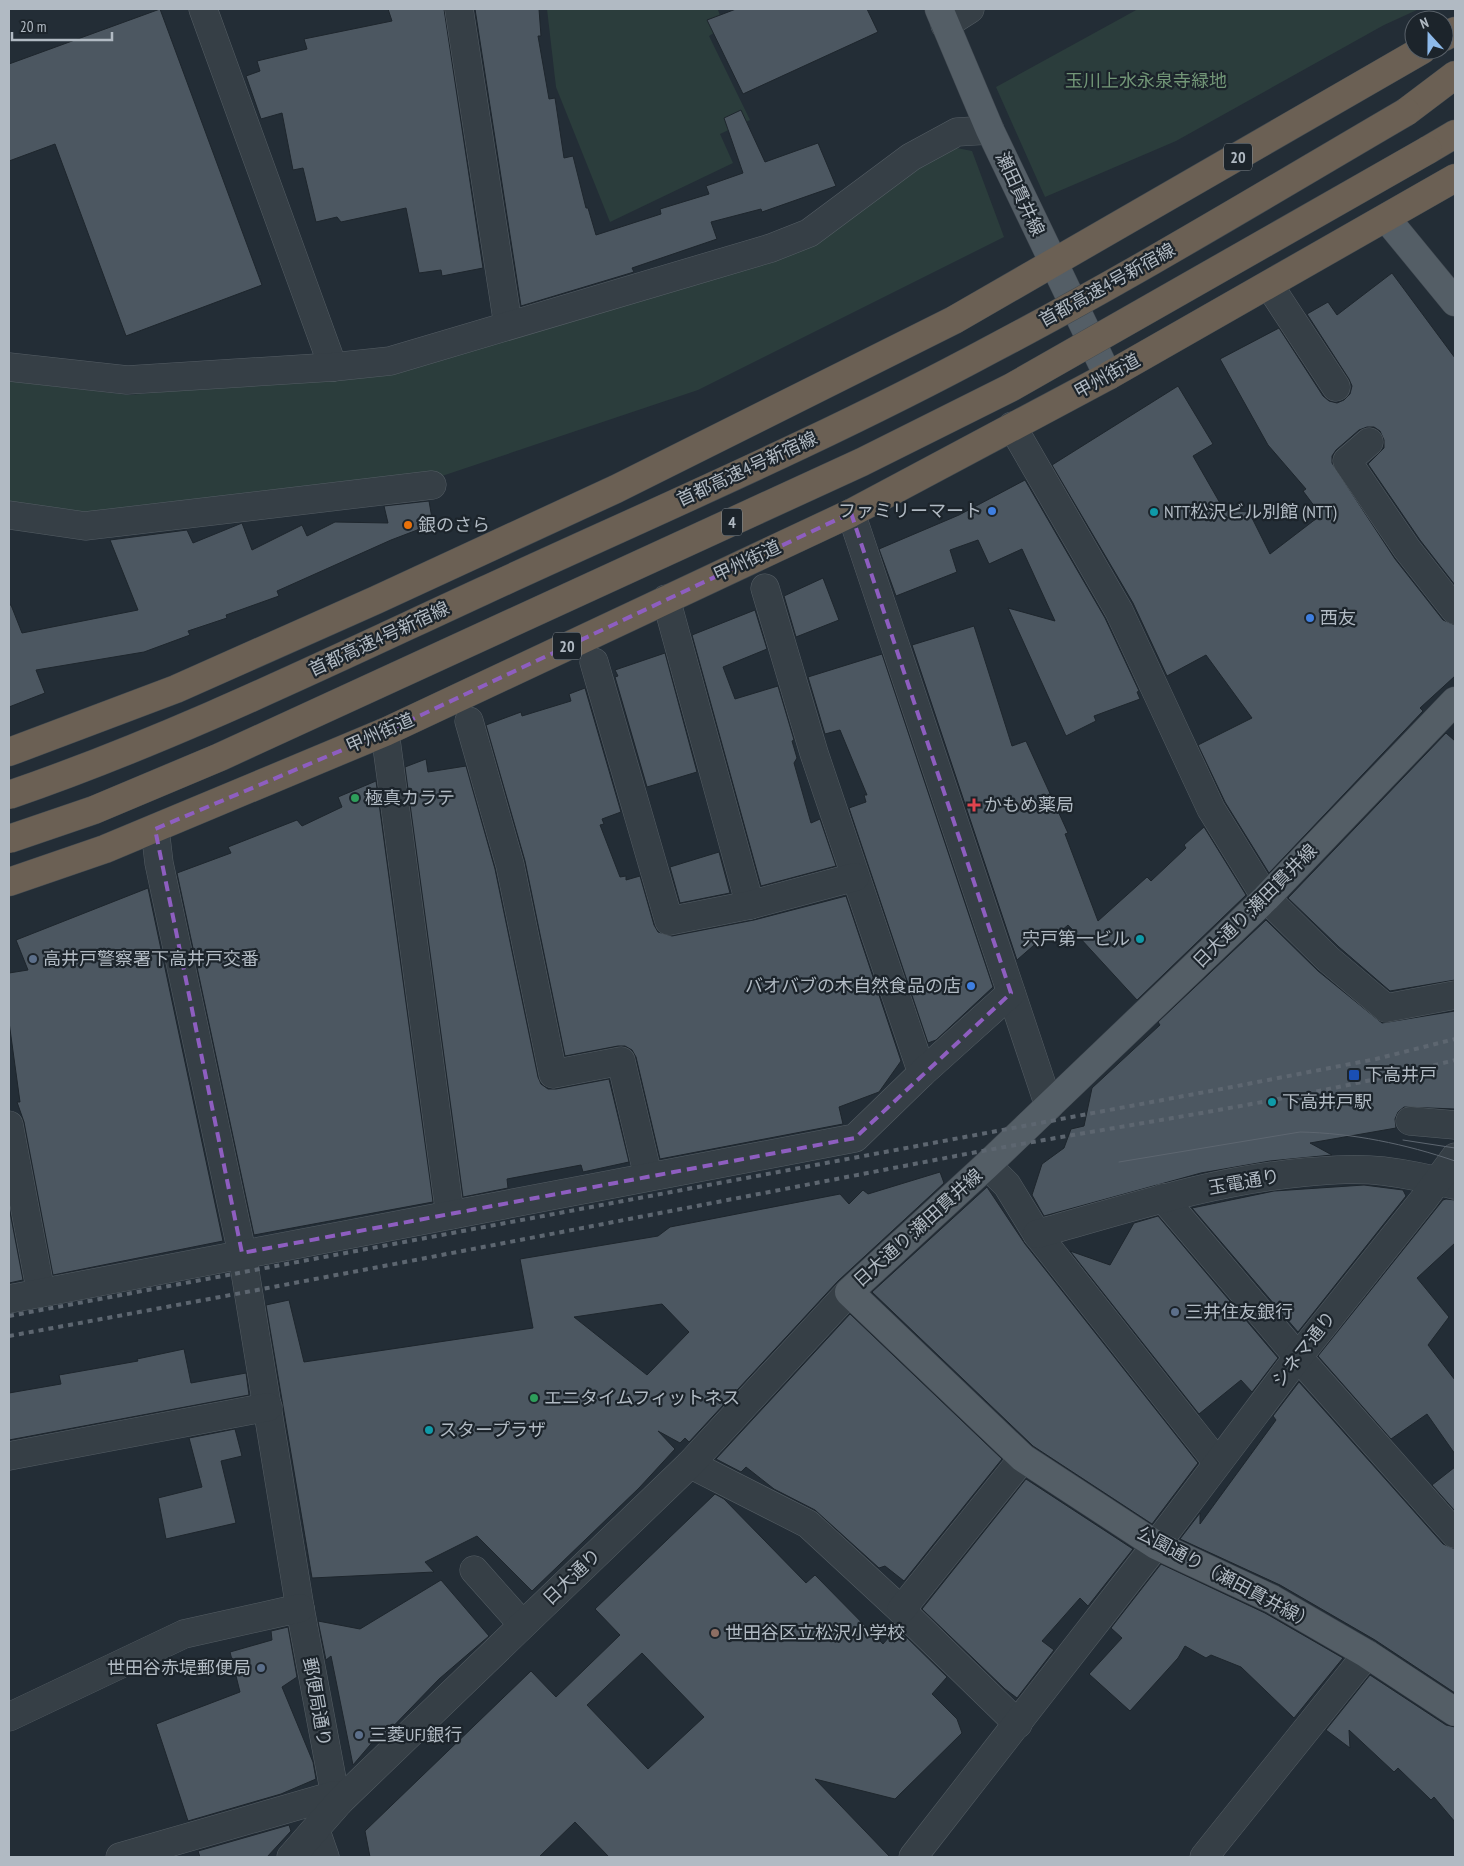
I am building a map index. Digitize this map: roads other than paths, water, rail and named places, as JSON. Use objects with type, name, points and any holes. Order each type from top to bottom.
[{"type":"highway","name":"20","points":[[9,752],[176,689],[589,502],[954,320],[1053,265],[1405,60]]},
{"type":"highway","name":"4","points":[[1406,112],[1455,75]]},
{"type":"highway","name":"首都高速4号新宿線","points":[[9,795],[78,771],[204,720],[850,422],[992,350],[1455,84]]},
{"type":"highway","name":"4","points":[[9,839],[94,810],[220,758],[862,462],[1012,387],[1455,134]]},
{"type":"highway","name":"甲州街道","points":[[9,882],[106,849],[385,732],[851,513],[1108,376],[1455,178]]},
{"type":"main road","name":"瀬田貫井線","points":[[942,17],[990,130],[1053,265],[1108,376]]},
{"type":"main road","points":[[1386,218],[1455,302]]},
{"type":"main road","name":"日大通り;瀬田貫井線","points":[[849,1292],[987,1165],[1266,898],[1455,701]]},
{"type":"main road","name":"公園通り（瀬田貫井線）","points":[[849,1292],[1023,1458],[1156,1545],[1272,1599],[1367,1654],[1455,1712]]},
{"type":"street","points":[[203,9],[333,367]]},
{"type":"street","points":[[459,9],[508,325]]},
{"type":"street","points":[[942,17],[970,9]]},
{"type":"street","points":[[9,367],[126,380],[333,367],[390,361],[771,248],[809,233],[912,157],[957,132],[990,130]]},
{"type":"street","points":[[1269,285],[1336,387]]},
{"type":"street","points":[[1012,426],[1119,611],[1211,809],[1266,898],[1328,959],[1386,1008],[1455,995]]},
{"type":"street","points":[[1369,442],[1347,461],[1407,549],[1455,610]]},
{"type":"street","points":[[9,515],[84,526],[432,485]]},
{"type":"street","points":[[851,513],[1049,1106]]},
{"type":"street","points":[[765,588],[814,753],[854,877],[922,1073]]},
{"type":"street","points":[[666,600],[750,905]]},
{"type":"street","points":[[594,662],[670,921],[750,905],[854,877]]},
{"type":"street","points":[[469,721],[510,865],[553,1074],[621,1062],[648,1176]]},
{"type":"street","points":[[385,732],[450,1215]]},
{"type":"street","name":"郵便局通り","points":[[155,829],[159,863],[242,1253],[300,1608],[338,1798]]},
{"type":"street","points":[[9,1299],[242,1253],[855,1138],[922,1073],[1012,993]]},
{"type":"street","points":[[1410,1120],[1455,1125]]},
{"type":"street","points":[[9,1125],[41,1293]]},
{"type":"street","name":"シネマ通り","points":[[913,1857],[1156,1545],[1298,1357],[1447,1183],[1455,1156]]},
{"type":"street","points":[[987,1165],[1007,1185],[1037,1234],[1217,1462]]},
{"type":"street","name":"玉電通り","points":[[1037,1234],[1163,1198],[1237,1180],[1336,1170],[1382,1171],[1447,1183]]},
{"type":"street","points":[[1163,1198],[1298,1357],[1455,1534]]},
{"type":"street","name":"日大通り","points":[[291,1857],[316,1831],[338,1798],[690,1464],[849,1292]]},
{"type":"street","points":[[9,1456],[268,1408]]},
{"type":"street","points":[[901,1610],[1023,1458]]},
{"type":"street","points":[[690,1464],[808,1524],[901,1610],[1018,1724]]},
{"type":"street","points":[[474,1570],[522,1624]]},
{"type":"street","points":[[9,1717],[184,1634],[300,1608]]},
{"type":"street","points":[[1204,1857],[1367,1654]]},
{"type":"street","points":[[120,1857],[338,1798]]},
{"type":"street","points":[[316,1831],[325,1857]]},
{"type":"tram line","points":[[1119,1162],[1300,1132],[1379,1140],[1455,1161]]},
{"type":"tram line","points":[[1403,1140],[1455,1148]]},
{"type":"railway","points":[[9,1316],[1232,1087],[1376,1059],[1455,1039]]},
{"type":"railway","points":[[9,1336],[961,1155],[1271,1100],[1394,1075],[1455,1060]]},
{"type":"place","name":"ファミリーマート","points":[[992,511]]},
{"type":"place","name":"NTT松沢ビル別館 (NTT)","points":[[1154,512]]},
{"type":"place","name":"銀のさら","points":[[408,525]]},
{"type":"place","name":"西友","points":[[1310,618]]},
{"type":"place","name":"極真カラテ","points":[[355,798]]},
{"type":"place","name":"かもめ薬局","points":[[974,805]]},
{"type":"place","name":"宍戸第一ビル","points":[[1140,939]]},
{"type":"place","name":"高井戸警察署下高井戸交番","points":[[33,959]]},
{"type":"place","name":"バオバブの木自然食品の店","points":[[971,986]]},
{"type":"place","name":"下高井戸","points":[[1354,1075]]},
{"type":"place","name":"下高井戸駅","points":[[1272,1102]]},
{"type":"place","name":"三井住友銀行","points":[[1175,1312]]},
{"type":"place","name":"エニタイムフィットネス","points":[[534,1398]]},
{"type":"place","name":"スタープラザ","points":[[429,1430]]},
{"type":"place","name":"世田谷区立松沢小学校","points":[[715,1633]]},
{"type":"place","name":"世田谷赤堤郵便局","points":[[261,1668]]},
{"type":"place","name":"三菱UFJ銀行","points":[[359,1735]]},
{"type":"park label","name":"玉川上水永泉寺緑地","points":[[1146,81]]}]
